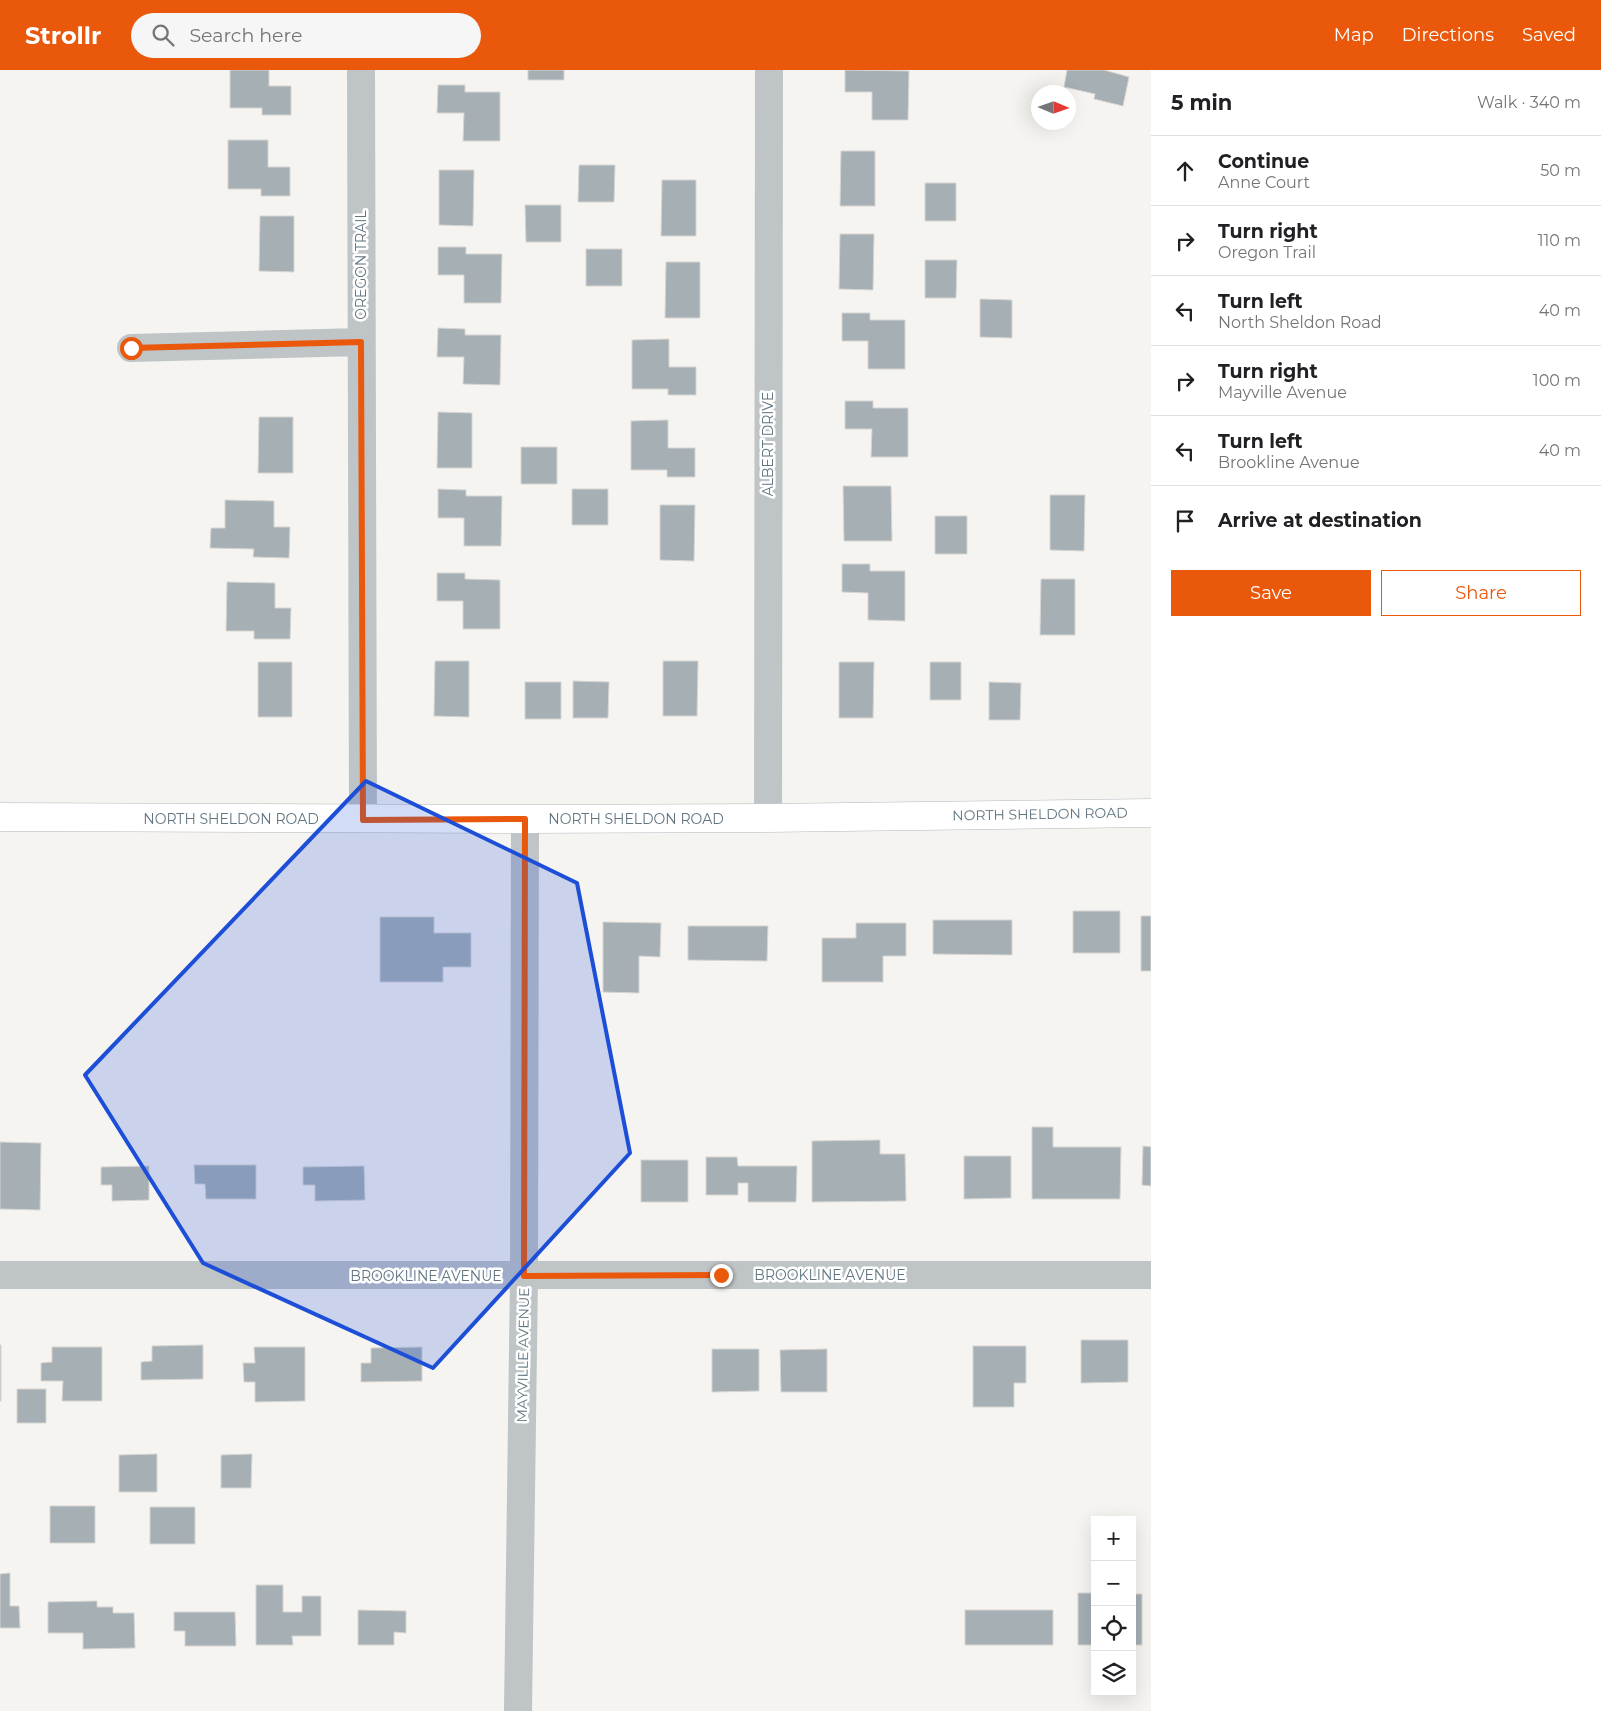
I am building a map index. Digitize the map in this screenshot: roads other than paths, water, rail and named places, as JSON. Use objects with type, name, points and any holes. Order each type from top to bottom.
[{"type":"main road","name":"NORTH SHELDON ROAD","points":[[0,817],[363,820],[768,818],[1151,813]]},
{"type":"street","name":"OREGON TRAIL","points":[[361,70],[363,820]]},
{"type":"street","name":"ALBERT DRIVE","points":[[768,818],[769,70]]},
{"type":"street","points":[[131,348],[361,342]]},
{"type":"street","name":"MAYVILLE AVENUE","points":[[518,1711],[524,1276],[525,819]]},
{"type":"street","name":"BROOKLINE AVENUE","points":[[0,1275],[1151,1275]]}]
